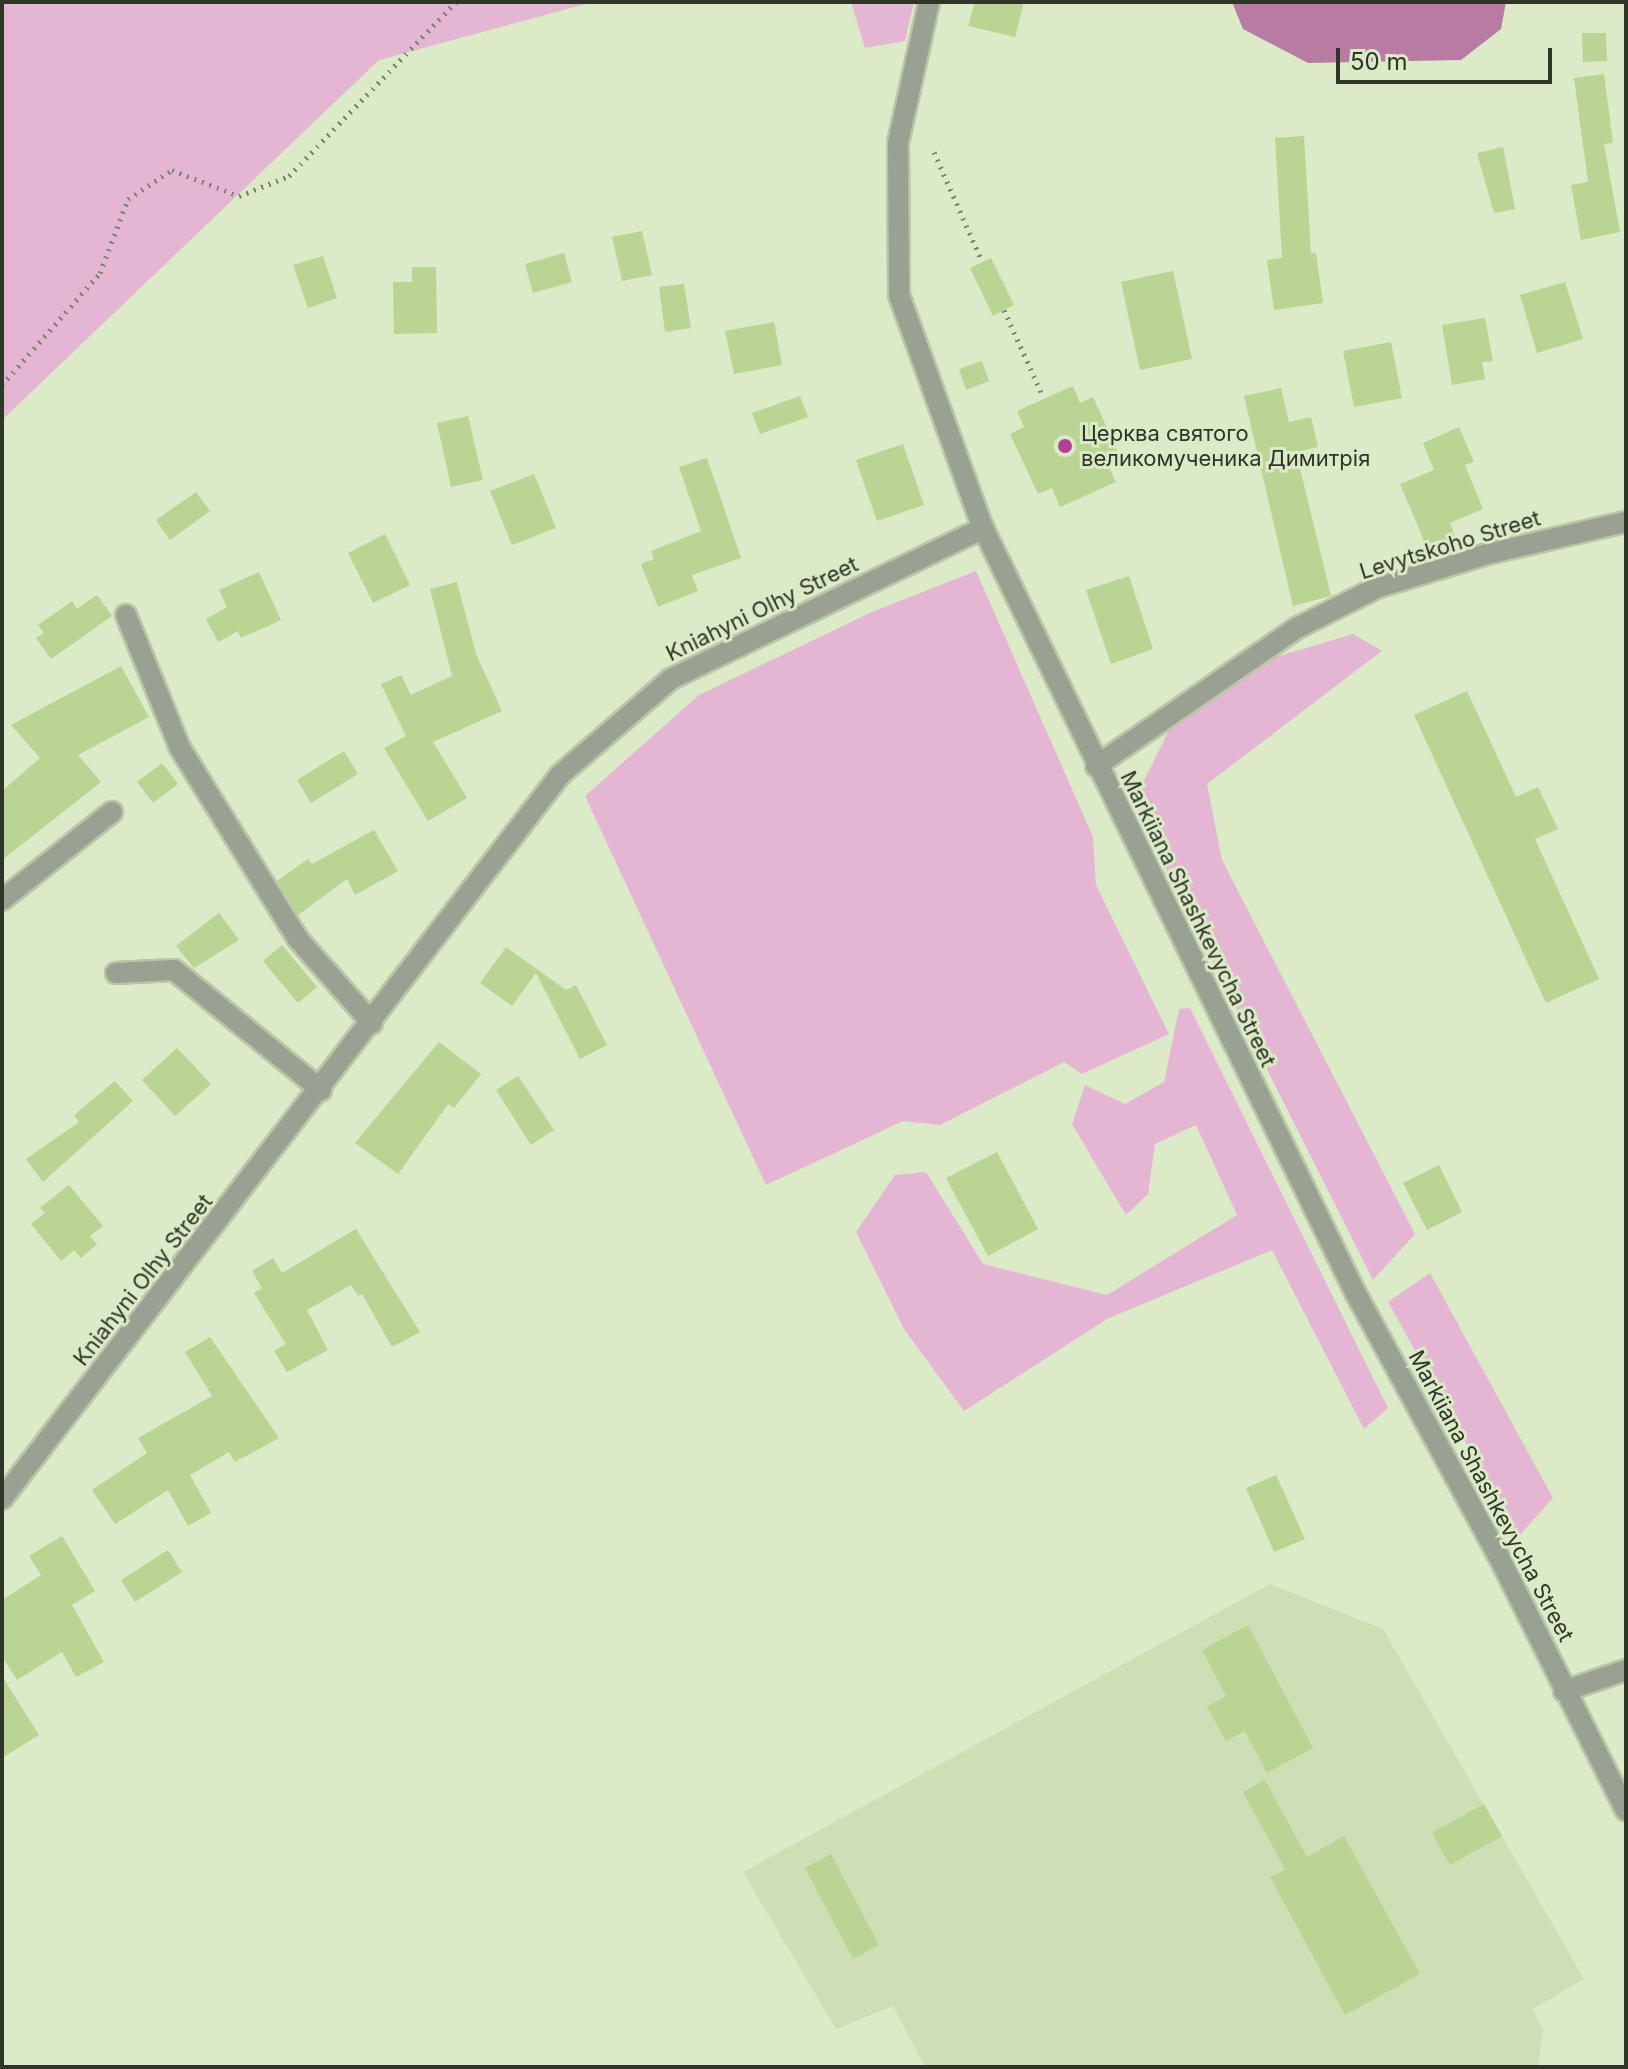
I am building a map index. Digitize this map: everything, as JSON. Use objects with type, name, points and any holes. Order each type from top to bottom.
[{"type":"street","name":"Markiiana Shashkevycha Street","points":[[929,2],[898,143],[899,295],[983,528],[1096,766],[1355,1292],[1626,1811]]},
{"type":"street","name":"Levytskoho Street","points":[[1096,766],[1295,629],[1376,588],[1487,554],[1626,522]]},
{"type":"street","name":"Kniahyni Olhy Street","points":[[2,1499],[321,1090],[560,775],[671,679],[983,528]]},
{"type":"street","points":[[126,615],[180,748],[298,939],[372,1023]]},
{"type":"street","points":[[2,900],[112,812]]},
{"type":"street","points":[[116,973],[174,970],[321,1090]]},
{"type":"street","points":[[1564,1691],[1626,1670]]},
{"type":"path","points":[[2,385],[100,273],[128,199],[172,170],[239,196],[289,176],[456,2]]},
{"type":"path","points":[[934,152],[980,257]]},
{"type":"path","points":[[1004,310],[1041,392]]},
{"type":"shaded area","points":[[2,2],[593,2],[379,60],[2,420]]},
{"type":"shaded area","points":[[851,2],[914,2],[905,41],[865,48]]},
{"type":"shaded area","points":[[1232,2],[1506,2],[1501,29],[1461,60],[1308,63],[1243,29]]},
{"type":"shaded area","points":[[976,571],[1093,837],[1096,885],[1169,1034],[1082,1074],[1064,1062],[940,1125],[903,1121],[766,1185],[585,796],[699,695],[872,612]]},
{"type":"shaded area","points":[[1353,634],[1382,651],[1207,784],[1222,860],[1415,1234],[1373,1280],[1133,803],[1169,730],[1276,657]]},
{"type":"shaded area","points":[[1190,1008],[1388,1408],[1364,1429],[1272,1250],[1107,1319],[964,1411],[904,1329],[856,1232],[895,1175],[926,1172],[983,1264],[1107,1295],[1237,1215],[1196,1125],[1155,1144],[1148,1194],[1126,1215],[1072,1124],[1085,1085],[1125,1104],[1164,1082],[1179,1009]]},
{"type":"shaded area","points":[[1430,1273],[1553,1498],[1518,1537],[1388,1302]]},
{"type":"shaded area","points":[[1270,1584],[1383,1629],[1584,1979],[1533,2009],[1543,2030],[1538,2067],[925,2067],[893,2006],[836,2029],[743,1872]]},
{"type":"building","points":[[975,2],[1024,2],[1015,37],[968,26]]},
{"type":"building","points":[[1582,33],[1606,33],[1607,61],[1583,62]]},
{"type":"building","points":[[1604,74],[1613,143],[1604,144],[1620,232],[1581,240],[1571,185],[1588,182],[1574,78]]},
{"type":"building","points":[[1304,136],[1311,254],[1316,253],[1323,303],[1274,310],[1267,260],[1282,258],[1275,138]]},
{"type":"building","points":[[1503,147],[1515,209],[1494,213],[1477,153]]},
{"type":"building","points":[[642,231],[652,275],[622,281],[612,237]]},
{"type":"building","points":[[564,253],[572,282],[533,293],[525,264]]},
{"type":"building","points":[[323,256],[337,298],[308,308],[293,265]]},
{"type":"building","points":[[991,258],[1014,305],[993,316],[970,268]]},
{"type":"building","points":[[412,267],[436,267],[437,333],[394,334],[393,282],[412,282]]},
{"type":"building","points":[[1173,271],[1192,359],[1140,370],[1121,282]]},
{"type":"building","points":[[1565,282],[1583,339],[1537,353],[1520,295]]},
{"type":"building","points":[[684,284],[691,328],[665,332],[659,287]]},
{"type":"building","points":[[1485,318],[1493,361],[1482,362],[1485,379],[1452,385],[1442,325]]},
{"type":"building","points":[[774,322],[782,365],[734,374],[725,331]]},
{"type":"building","points":[[1391,342],[1402,398],[1354,407],[1343,351]]},
{"type":"building","points":[[982,361],[989,381],[966,390],[959,369]]},
{"type":"building","name":"Церква святого великомученика Димитрія","points":[[1073,386],[1080,403],[1093,397],[1120,457],[1107,463],[1116,482],[1060,507],[1052,488],[1038,494],[1010,434],[1024,427],[1017,411]]},
{"type":"building","points":[[1281,388],[1289,422],[1311,417],[1318,447],[1296,452],[1331,596],[1293,606],[1244,396]]},
{"type":"building","points":[[800,396],[808,417],[760,434],[752,413]]},
{"type":"building","points":[[468,416],[483,480],[451,487],[437,423]]},
{"type":"building","points":[[1459,427],[1474,462],[1465,465],[1483,509],[1450,523],[1456,538],[1428,550],[1400,484],[1434,470],[1423,443]]},
{"type":"building","points":[[903,444],[924,505],[877,521],[856,460]]},
{"type":"building","points":[[707,458],[741,558],[692,575],[698,591],[658,607],[641,564],[654,559],[651,551],[701,531],[679,467]]},
{"type":"building","points":[[534,474],[556,528],[512,545],[490,491]]},
{"type":"building","points":[[196,492],[210,511],[170,540],[156,520]]},
{"type":"building","points":[[385,534],[410,585],[373,603],[348,553]]},
{"type":"building","points":[[259,572],[281,620],[241,638],[238,631],[218,642],[206,619],[227,607],[219,590]]},
{"type":"building","points":[[1129,576],[1153,649],[1111,664],[1086,590]]},
{"type":"building","points":[[457,582],[476,654],[502,711],[433,742],[467,798],[428,821],[384,748],[406,736],[381,684],[401,675],[411,695],[452,676],[430,589]]},
{"type":"building","points":[[97,595],[112,616],[51,659],[36,638],[44,633],[38,625],[72,601],[77,609]]},
{"type":"building","points":[[121,666],[149,717],[78,755],[101,782],[2,860],[2,791],[40,758],[11,725]]},
{"type":"building","points":[[1467,691],[1516,797],[1538,787],[1558,829],[1535,839],[1599,979],[1546,1003],[1414,715]]},
{"type":"building","points":[[344,751],[358,774],[311,803],[297,780]]},
{"type":"building","points":[[162,763],[178,784],[153,803],[137,782]]},
{"type":"building","points":[[374,830],[398,871],[355,895],[347,879],[298,915],[277,881],[308,859],[312,864]]},
{"type":"building","points":[[219,913],[239,940],[194,968],[176,946]]},
{"type":"building","points":[[282,945],[317,987],[298,1003],[263,961]]},
{"type":"building","points":[[506,947],[566,990],[576,985],[607,1045],[580,1059],[536,973],[512,1006],[480,983]]},
{"type":"building","points":[[439,1042],[481,1074],[454,1108],[448,1104],[398,1174],[355,1143]]},
{"type":"building","points":[[177,1048],[211,1084],[175,1116],[142,1080]]},
{"type":"building","points":[[518,1076],[554,1130],[531,1145],[496,1090]]},
{"type":"building","points":[[115,1081],[133,1101],[43,1182],[26,1159],[79,1122],[74,1115]]},
{"type":"building","points":[[997,1152],[1038,1229],[988,1256],[946,1178]]},
{"type":"building","points":[[1439,1165],[1462,1212],[1427,1230],[1403,1183]]},
{"type":"building","points":[[69,1185],[103,1226],[90,1236],[97,1244],[81,1258],[74,1250],[61,1261],[31,1224],[45,1213],[40,1208]]},
{"type":"building","points":[[356,1229],[420,1332],[392,1347],[362,1294],[358,1296],[351,1285],[307,1310],[328,1350],[287,1372],[274,1351],[286,1344],[254,1293],[262,1288],[252,1271],[273,1258],[282,1273]]},
{"type":"building","points":[[210,1337],[279,1438],[235,1462],[229,1452],[190,1475],[211,1513],[188,1526],[168,1490],[115,1524],[92,1490],[147,1453],[138,1438],[212,1396],[185,1352]]},
{"type":"building","points":[[1276,1475],[1305,1539],[1274,1552],[1246,1488]]},
{"type":"building","points":[[62,1536],[95,1591],[72,1605],[104,1662],[76,1677],[62,1652],[17,1680],[2,1657],[2,1600],[41,1575],[29,1556]]},
{"type":"building","points":[[168,1550],[182,1572],[135,1602],[121,1580]]},
{"type":"building","points":[[1248,1625],[1313,1748],[1267,1773],[1245,1731],[1226,1741],[1207,1707],[1226,1696],[1202,1650]]},
{"type":"building","points":[[2,1676],[39,1735],[2,1758]]},
{"type":"building","points":[[1265,1780],[1307,1857],[1344,1836],[1420,1974],[1345,2015],[1270,1877],[1285,1869],[1243,1792]]},
{"type":"building","points":[[1484,1804],[1502,1836],[1450,1865],[1432,1833]]},
{"type":"building","points":[[831,1854],[879,1945],[853,1959],[805,1868]]},
{"type":"place","name":"Церква святого великомученика Димитрія","points":[[1065,446]]}]
